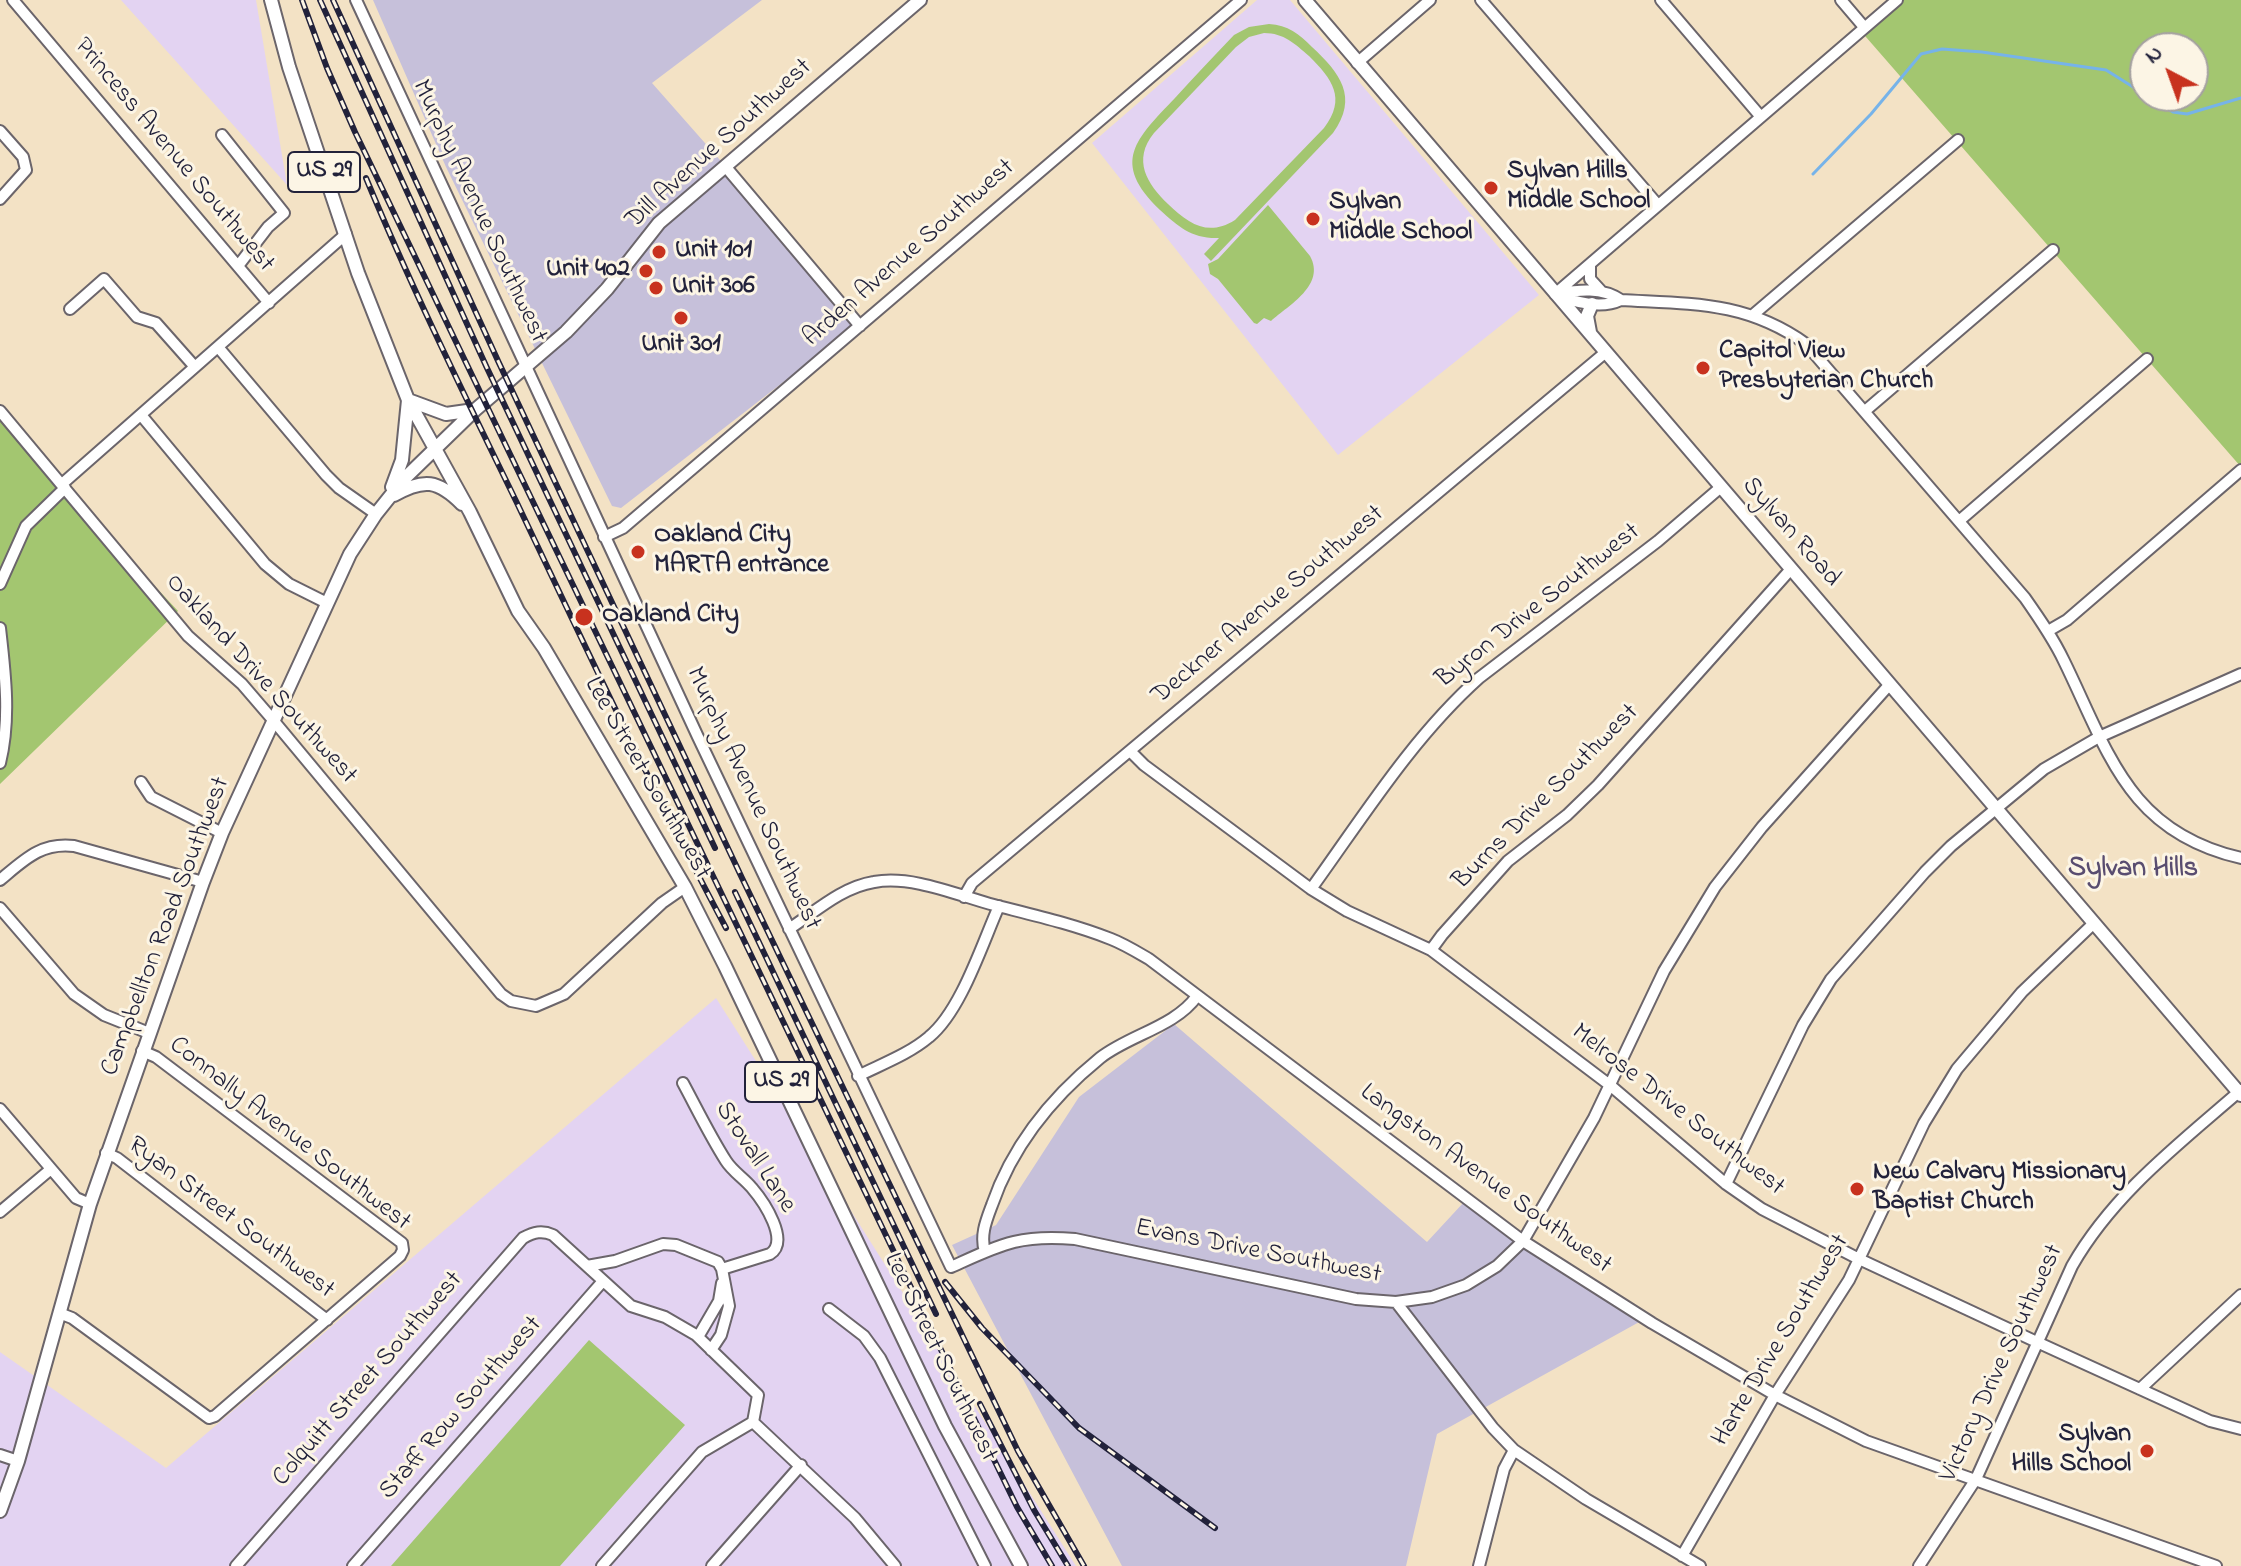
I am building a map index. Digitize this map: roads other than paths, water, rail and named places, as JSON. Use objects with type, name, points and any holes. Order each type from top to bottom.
[{"type":"main road","name":"Lee Street Southwest","points":[[271,0],[289,67],[363,287],[408,400],[470,512],[518,611],[552,662],[685,887],[945,1426],[1021,1566]]},
{"type":"main road","name":"Dill Avenue Southwest","points":[[475,410],[587,311],[659,223],[920,0]]},
{"type":"main road","name":"Sylvan Road","points":[[1305,0],[2240,1092]]},
{"type":"main road","points":[[1591,335],[1587,318],[1592,304]]},
{"type":"main road","points":[[388,498],[402,460],[408,400],[446,414],[475,410]]},
{"type":"main road","name":"Campbellton Road Southwest","points":[[0,1511],[18,1461],[106,1153],[222,833],[350,554],[404,479],[475,410]]},
{"type":"main road","points":[[388,498],[410,486],[433,484],[454,496],[470,512]]},
{"type":"street","name":"Princess Avenue Southwest","points":[[13,0],[269,303]]},
{"type":"street","name":"Murphy Avenue Southwest","points":[[356,0],[604,537],[951,1267]]},
{"type":"street","name":"Arden Avenue Southwest","points":[[604,537],[623,528],[1241,0]]},
{"type":"street","points":[[1357,63],[1430,0]]},
{"type":"street","points":[[1481,0],[1658,205]]},
{"type":"street","points":[[1661,0],[1761,117]]},
{"type":"street","points":[[1841,0],[1864,27]]},
{"type":"street","points":[[1555,294],[1897,0]]},
{"type":"street","points":[[0,131],[23,157],[26,170],[0,199]]},
{"type":"street","points":[[222,135],[284,213],[268,227],[238,266]]},
{"type":"street","points":[[1754,314],[1958,140]]},
{"type":"street","points":[[725,166],[860,326]]},
{"type":"street","points":[[0,584],[26,526],[63,486],[346,234]]},
{"type":"street","points":[[1865,411],[2053,250]]},
{"type":"street","points":[[1590,264],[1590,279],[1603,292]]},
{"type":"street","points":[[70,309],[104,279],[137,317],[156,323],[195,367]]},
{"type":"street","points":[[1555,294],[1578,290],[1603,292],[1621,300]]},
{"type":"street","points":[[1555,294],[1575,302],[1592,304],[1612,304],[1621,300],[1718,306],[1754,314],[1784,328],[1806,344],[2025,598],[2048,631],[2116,771],[2137,799],[2163,824],[2194,842],[2241,858]]},
{"type":"street","points":[[218,347],[326,475],[376,514]]},
{"type":"street","name":"Deckner Avenue Southwest","points":[[964,897],[972,883],[1606,352]]},
{"type":"street","points":[[1959,521],[2147,359]]},
{"type":"street","name":"Oakland Drive Southwest","points":[[0,411],[188,636],[242,684],[273,720],[501,994],[536,1006],[564,994],[662,903],[685,887]]},
{"type":"street","points":[[141,415],[265,564],[289,584],[327,603]]},
{"type":"street","points":[[2048,631],[2067,620],[2241,470]]},
{"type":"street","name":"Byron Drive Southwest","points":[[1311,889],[1421,737],[1451,702],[1658,541],[1721,487]]},
{"type":"street","name":"Burns Drive Southwest","points":[[1431,950],[1508,861],[1567,815],[1598,785],[1791,569]]},
{"type":"street","points":[[0,628],[6,678],[5,741],[0,763]]},
{"type":"street","points":[[1726,1184],[1803,1025],[1831,979],[1925,872],[1995,808],[2044,769],[2099,737],[2241,674]]},
{"type":"street","points":[[1396,1302],[1432,1297],[1466,1285],[1497,1266],[1523,1241],[1611,1086],[1664,971],[1715,887],[1762,827],[1890,684]]},
{"type":"street","name":"Melrose Drive Southwest","points":[[1130,751],[1144,765],[1311,889],[1347,911],[1431,950],[1611,1086],[1726,1184],[1762,1209],[1859,1259],[2039,1343],[2210,1421],[2241,1429]]},
{"type":"street","points":[[141,782],[151,797],[222,833]]},
{"type":"street","points":[[0,880],[34,852],[59,844],[203,882]]},
{"type":"street","name":"Langston Avenue Southwest","points":[[789,929],[844,893],[873,882],[905,882],[1086,929],[1115,941],[1149,959],[1523,1241],[1652,1323],[1775,1395],[1866,1441],[2216,1566]]},
{"type":"street","points":[[858,1076],[915,1047],[942,1025],[999,906]]},
{"type":"street","points":[[0,908],[74,994],[104,1015],[149,1033]]},
{"type":"street","name":"Harte Drive Southwest","points":[[1682,1556],[1775,1395],[1859,1259],[1924,1123],[1957,1069],[2022,992],[2093,924]]},
{"type":"street","points":[[985,1252],[982,1232],[998,1188],[1018,1149],[1044,1113],[1101,1057],[1185,1010],[1197,996]]},
{"type":"street","name":"Connally Avenue Southwest","points":[[142,1051],[156,1057],[402,1243],[400,1256],[327,1320]]},
{"type":"street","name":"Stovall Lane","points":[[683,1083],[727,1163],[759,1198],[776,1229],[776,1250],[722,1269]]},
{"type":"street","name":"Victory Drive Southwest","points":[[1919,1566],[1976,1479],[2072,1266],[2103,1217],[2134,1183],[2240,1092]]},
{"type":"street","points":[[0,1109],[76,1198],[90,1204]]},
{"type":"street","name":"Ryan Street Southwest","points":[[106,1153],[117,1158],[327,1320]]},
{"type":"street","points":[[0,1212],[51,1169]]},
{"type":"street","name":"Colquitt Street Southwest","points":[[236,1566],[523,1238],[541,1232],[553,1235],[587,1266]]},
{"type":"street","name":"Evans Drive Southwest","points":[[951,1267],[1028,1238],[1075,1239],[1356,1299],[1396,1302],[1493,1428],[1514,1450],[1586,1499],[1700,1566]]},
{"type":"street","points":[[587,1266],[615,1261],[663,1244],[676,1245],[718,1262],[729,1298],[728,1315],[721,1335],[711,1350]]},
{"type":"street","points":[[587,1266],[631,1306],[679,1323],[698,1337],[758,1395],[753,1422],[702,1452],[602,1566]]},
{"type":"street","points":[[698,1337],[719,1301],[722,1269]]},
{"type":"street","name":"Staff Row Southwest","points":[[353,1566],[603,1281]]},
{"type":"street","points":[[2140,1389],[2241,1295]]},
{"type":"street","points":[[829,1309],[864,1336],[880,1358],[985,1566]]},
{"type":"street","points":[[59,1313],[72,1318],[204,1416],[215,1416],[327,1320]]},
{"type":"street","points":[[753,1422],[855,1518],[895,1566]]},
{"type":"street","points":[[1479,1566],[1504,1469],[1514,1450]]},
{"type":"street","points":[[0,1455],[18,1461]]},
{"type":"street","points":[[712,1566],[801,1465]]},
{"type":"waterway","points":[[1813,174],[1871,114],[1921,54],[1942,49],[2106,70],[2173,112],[2187,114],[2241,98]]},
{"type":"railway","points":[[302,0],[355,132],[1017,1507],[1052,1566]]},
{"type":"railway","points":[[320,0],[487,368],[715,848]]},
{"type":"railway","points":[[333,0],[499,363],[742,878],[1018,1451],[1084,1566]]},
{"type":"railway","points":[[366,178],[458,382],[645,770],[726,928]]},
{"type":"railway","points":[[735,892],[936,1314]]},
{"type":"railway","points":[[945,1282],[982,1328],[1079,1428],[1215,1528]]},
{"type":"railway","points":[[980,1404],[1034,1510],[1068,1566]]},
{"type":"place","name":"Sylvan Hills Middle School","points":[[1491,188]]},
{"type":"place","name":"Sylvan Middle School","points":[[1313,219]]},
{"type":"place","name":"Unit 101","points":[[659,252]]},
{"type":"place","name":"Unit 402","points":[[646,271]]},
{"type":"place","name":"Unit 306","points":[[656,288]]},
{"type":"place","name":"Unit 301","points":[[681,318]]},
{"type":"place","name":"Capitol View Presbyterian Church","points":[[1703,368]]},
{"type":"place","name":"Oakland City MARTA entrance","points":[[638,552]]},
{"type":"place","name":"Oakland City","points":[[584,617]]},
{"type":"place","name":"New Calvary Missionary Baptist Church","points":[[1857,1189]]},
{"type":"place","name":"Sylvan Hills School","points":[[2147,1451]]},
{"type":"district","name":"Sylvan Hills","points":[[2133,870]]}]
